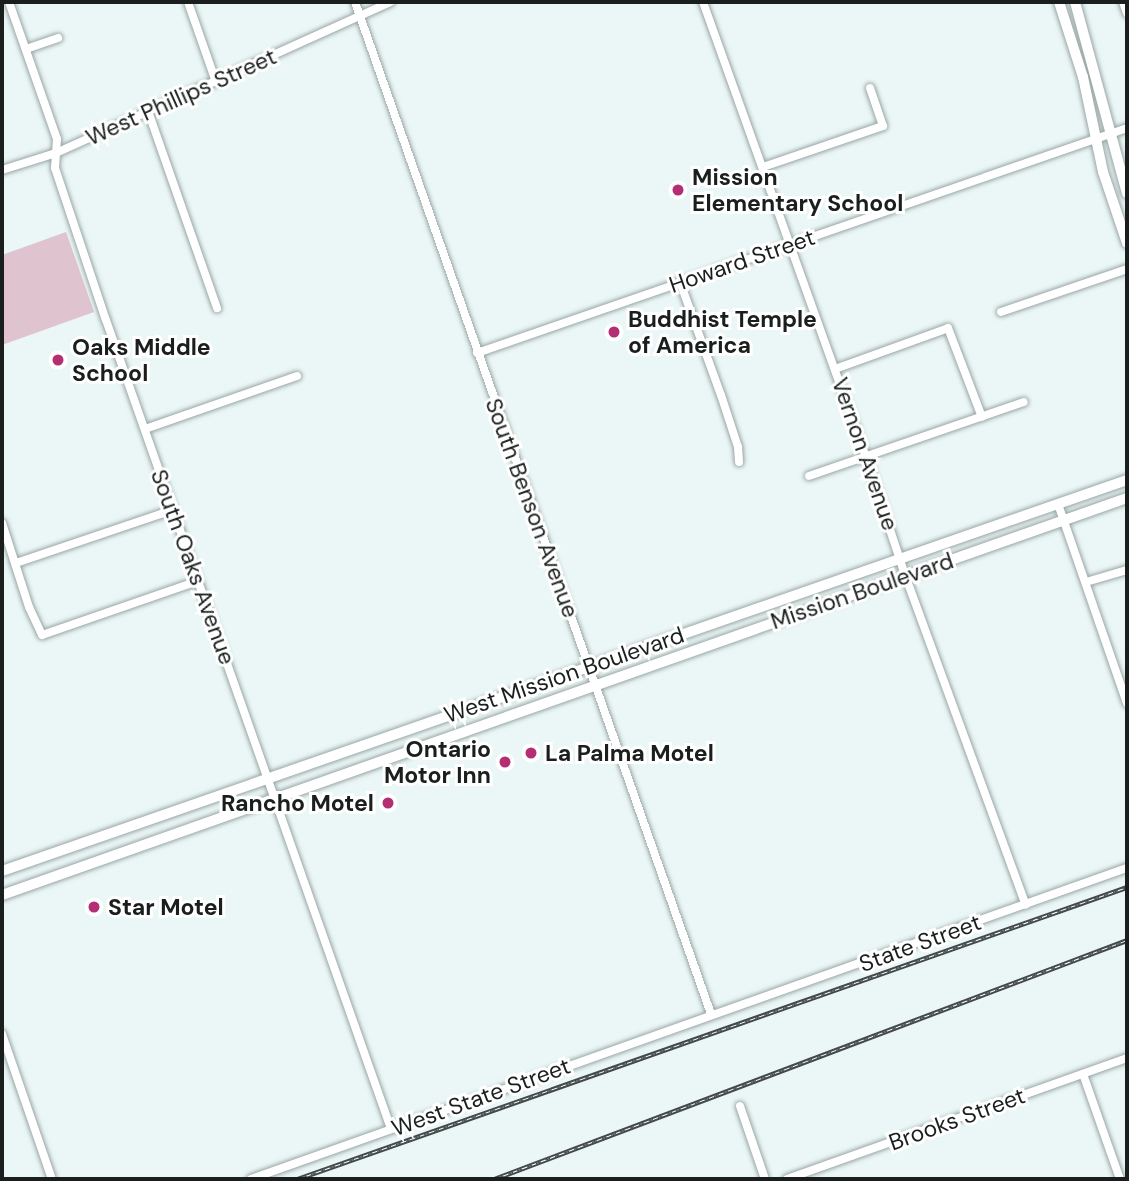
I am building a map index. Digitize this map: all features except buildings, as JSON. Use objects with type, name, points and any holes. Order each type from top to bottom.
[{"type":"main road","points":[[1059,2],[1083,77],[1103,172],[1127,243]]},
{"type":"main road","points":[[1075,2],[1087,38],[1127,193]]},
{"type":"main road","points":[[1063,13],[1070,12],[1087,38]]},
{"type":"main road","name":"West Mission Boulevard","points":[[2,871],[1127,480]]},
{"type":"main road","name":"Mission Boulevard","points":[[597,685],[1127,498]]},
{"type":"main road","name":"West Mission Boulevard","points":[[2,895],[597,685]]},
{"type":"street","name":"South Oaks Avenue","points":[[9,2],[57,139],[55,168],[391,1129]]},
{"type":"street","points":[[188,2],[216,82]]},
{"type":"street","name":"South Benson Avenue","points":[[355,2],[358,17],[590,665],[711,1014]]},
{"type":"street","name":"West Phillips Street","points":[[2,170],[56,153],[391,2]]},
{"type":"street","name":"Vernon Avenue","points":[[704,2],[902,559],[905,575],[1026,905]]},
{"type":"street","points":[[1123,2],[1127,13]]},
{"type":"street","points":[[26,49],[58,38]]},
{"type":"street","points":[[763,167],[883,125],[870,88]]},
{"type":"street","points":[[148,111],[217,308]]},
{"type":"street","name":"Howard Street","points":[[477,353],[1127,128]]},
{"type":"street","points":[[1002,312],[1127,270]]},
{"type":"street","points":[[680,282],[730,421],[738,447],[739,462]]},
{"type":"street","points":[[835,369],[948,328],[982,417]]},
{"type":"street","points":[[145,429],[297,376]]},
{"type":"street","points":[[808,476],[1024,402]]},
{"type":"street","points":[[1058,504],[1127,703]]},
{"type":"street","points":[[16,563],[173,510]]},
{"type":"street","points":[[2,523],[38,632],[48,635],[198,581]]},
{"type":"street","points":[[1086,582],[1127,570]]},
{"type":"street","name":"State Street","points":[[711,1014],[1127,868]]},
{"type":"street","name":"West State Street","points":[[251,1179],[711,1014]]},
{"type":"street","points":[[2,1034],[52,1179]]},
{"type":"street","name":"Brooks Street","points":[[787,1179],[1127,1058]]},
{"type":"street","points":[[1083,1074],[1120,1179]]},
{"type":"street","points":[[740,1106],[765,1179]]},
{"type":"shaded area","points":[[66,232],[94,312],[2,345],[2,255]]},
{"type":"railway","points":[[297,1179],[1127,887]]},
{"type":"railway","points":[[494,1179],[1127,940]]},
{"type":"place","name":"Mission Elementary School","points":[[678,190]]},
{"type":"place","name":"Buddhist Temple of America","points":[[614,332]]},
{"type":"place","name":"Oaks Middle School","points":[[58,360]]},
{"type":"place","name":"La Palma Motel","points":[[531,753]]},
{"type":"place","name":"Ontario Motor Inn","points":[[505,762]]},
{"type":"place","name":"Rancho Motel","points":[[388,803]]},
{"type":"place","name":"Star Motel","points":[[94,907]]}]
